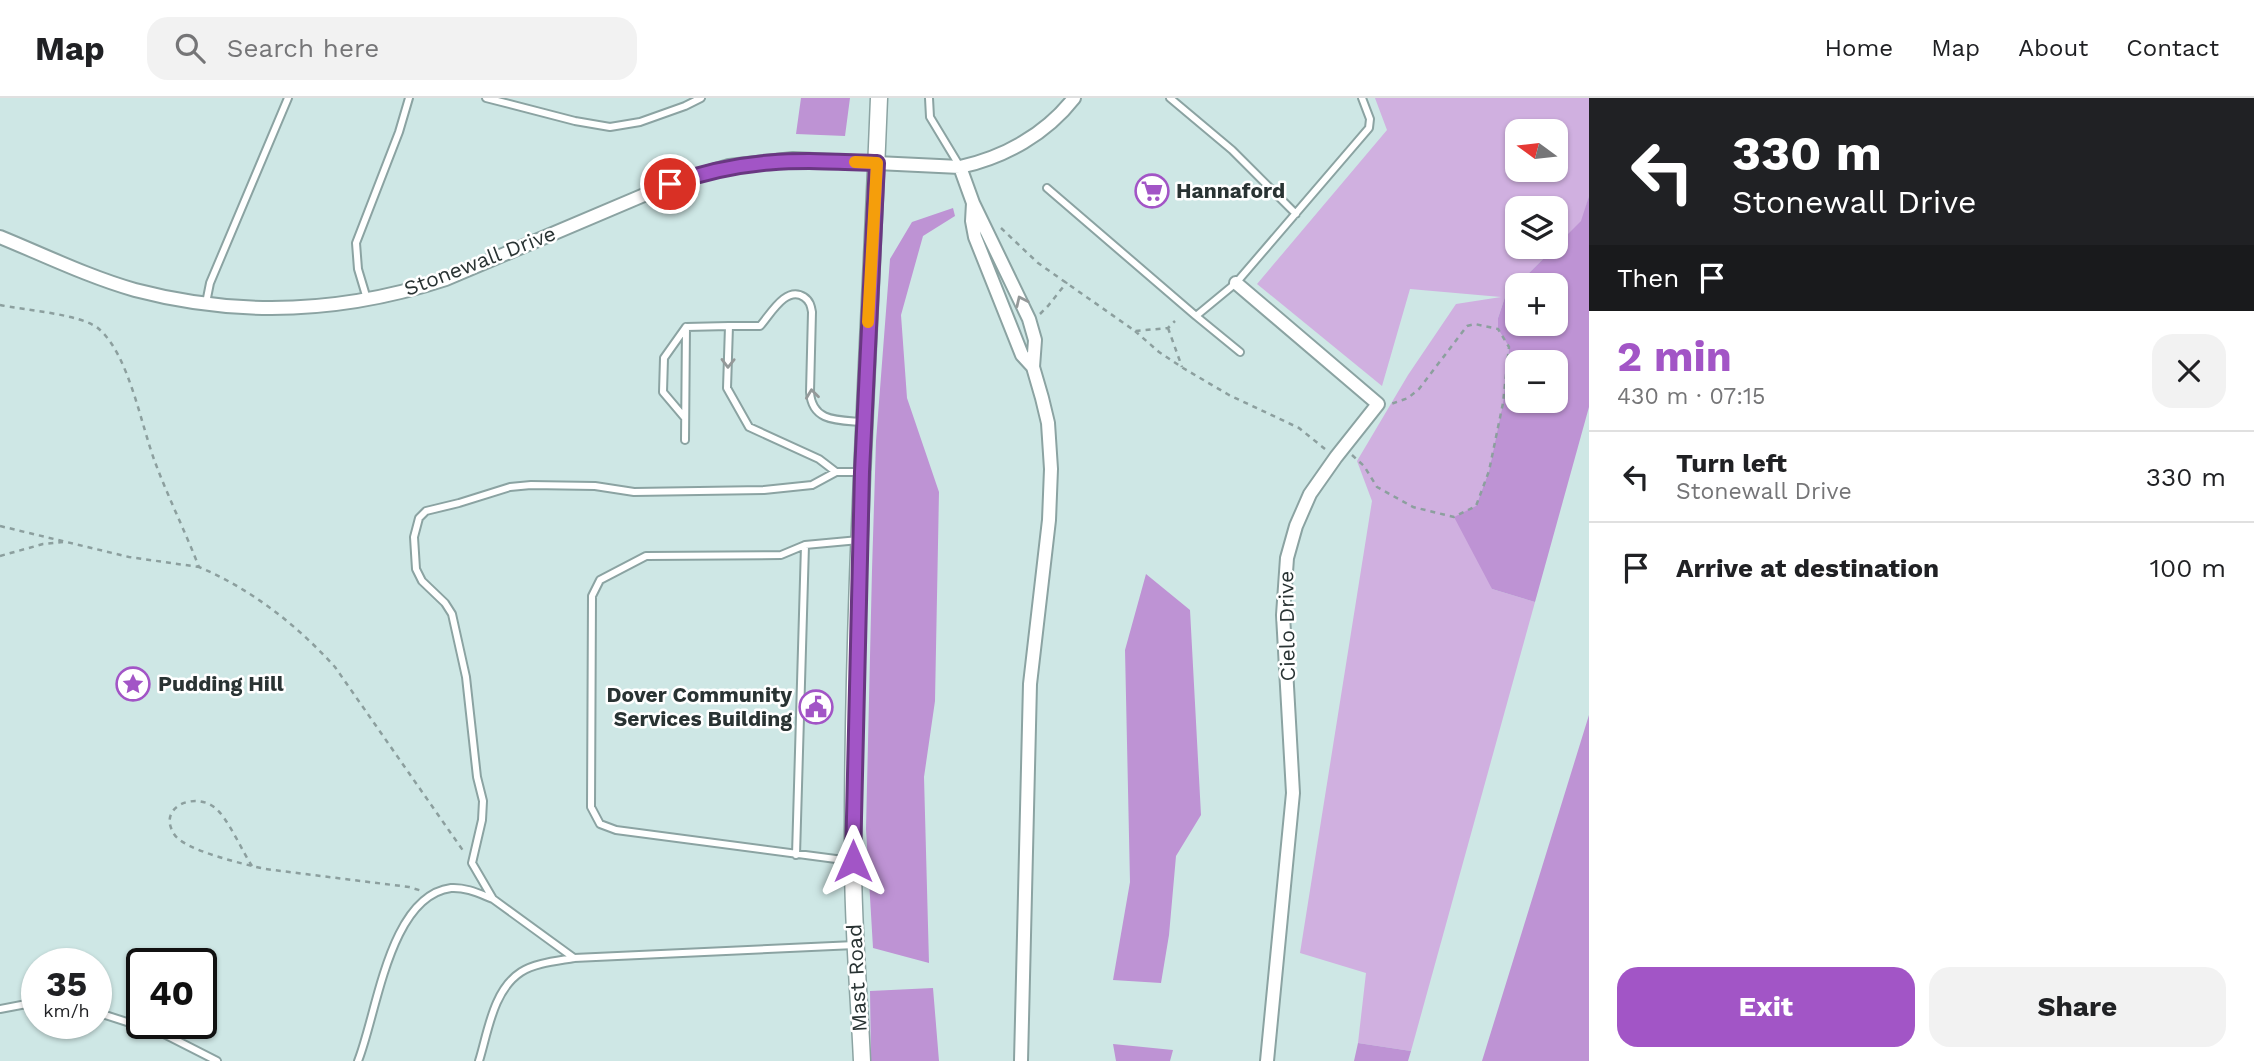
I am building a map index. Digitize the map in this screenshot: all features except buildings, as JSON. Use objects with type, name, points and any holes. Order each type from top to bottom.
[{"type":"street","name":"Mast Road","points":[[862,1061],[853,861],[863,422],[879,98]]},
{"type":"street","points":[[1021,1061],[1030,684],[1049,520],[1051,468],[1048,423],[1032,367],[1035,340],[1029,319],[973,203],[960,167],[978,163],[1022,144],[1051,123],[1074,98]]},
{"type":"street","name":"Stonewall Drive","points":[[0,237],[134,290],[206,303],[286,310],[367,301],[410,291],[446,279],[700,173],[729,166],[793,159],[960,167]]},
{"type":"street","points":[[973,203],[975,237],[1022,355],[1032,367]]},
{"type":"street","name":"Cielo Drive","points":[[1236,283],[1378,404],[1310,494],[1296,526],[1287,558],[1283,615],[1293,793],[1267,1061]]},
{"type":"lane","points":[[206,303],[210,282],[288,98]]},
{"type":"lane","points":[[367,301],[358,269],[356,243],[399,132],[409,98]]},
{"type":"lane","points":[[486,98],[575,121],[610,127],[640,122],[701,98]]},
{"type":"lane","points":[[929,98],[930,117],[960,167]]},
{"type":"lane","points":[[1170,98],[1232,150],[1296,214]]},
{"type":"lane","points":[[1196,316],[1236,283],[1369,128],[1370,119],[1362,98]]},
{"type":"lane","points":[[1047,188],[1240,352]]},
{"type":"lane","points":[[686,327],[760,326],[785,297],[794,294],[805,297],[811,307],[812,405],[820,415],[830,420],[863,422]]},
{"type":"lane","points":[[729,326],[727,388],[749,427],[820,459],[836,472]]},
{"type":"lane","points":[[685,418],[663,392],[664,358],[686,327]]},
{"type":"lane","points":[[685,440],[686,327]]},
{"type":"lane","points":[[493,899],[472,863],[482,820],[483,801],[477,777],[466,677],[452,614],[445,603],[422,581],[416,569],[414,537],[419,518],[426,511],[510,487],[595,486],[634,492],[764,490],[812,485],[836,472],[862,472]]},
{"type":"lane","points":[[853,861],[616,830],[600,824],[591,807],[592,596],[600,580],[646,556],[781,555],[805,545],[860,540]]},
{"type":"lane","points":[[796,855],[805,545]]},
{"type":"lane","points":[[358,1061],[386,967],[399,936],[410,914],[434,894],[450,888],[466,889],[493,899],[574,958]]},
{"type":"lane","points":[[479,1061],[499,997],[510,981],[522,971],[574,958],[855,945]]},
{"type":"lane","points":[[0,1009],[21,1005]]},
{"type":"lane","points":[[112,1017],[164,1034],[217,1061]]},
{"type":"path","points":[[992,222],[1019,243],[1038,263],[1135,331],[1182,368],[1229,395],[1300,428],[1327,451]]},
{"type":"path","points":[[1033,317],[1048,306],[1067,282]]},
{"type":"path","points":[[0,305],[86,320],[99,329],[110,342],[131,385],[154,462],[199,566]]},
{"type":"path","points":[[1135,331],[1168,328],[1175,321]]},
{"type":"path","points":[[1350,453],[1364,466],[1377,487],[1413,507],[1454,517],[1476,506],[1489,471],[1503,403],[1509,347],[1498,329],[1475,324],[1467,326],[1419,388],[1408,398],[1388,406]]},
{"type":"path","points":[[1168,328],[1182,368]]},
{"type":"path","points":[[0,526],[129,558],[199,566],[219,575],[272,610],[317,647],[335,667],[472,863]]},
{"type":"path","points":[[0,556],[43,544],[66,542]]},
{"type":"path","points":[[252,866],[215,807],[195,800],[177,805],[171,823],[174,834],[182,842],[198,849],[252,866],[409,887],[434,894]]},
{"type":"shaded area","points":[[801,98],[850,98],[845,136],[796,134]]},
{"type":"shaded area","points":[[1375,98],[1589,98],[1589,196],[1582,221],[1568,234],[1568,196],[1505,196],[1505,259],[1543,259],[1529,273],[1505,273],[1505,297],[1498,318],[1498,329],[1509,347],[1509,350],[1505,350],[1503,403],[1489,471],[1476,506],[1492,589],[1535,602],[1411,1051],[1358,1043],[1366,973],[1300,953],[1372,501],[1357,461],[1408,375],[1456,304],[1501,297],[1410,289],[1382,386],[1257,284],[1387,130]]},
{"type":"shaded area","points":[[1589,196],[1589,407],[1535,602],[1492,589],[1454,517],[1476,506],[1489,471],[1505,384],[1505,413],[1568,413],[1568,350],[1509,350],[1498,329],[1498,318],[1505,297],[1505,336],[1568,336],[1568,273],[1529,273],[1543,259],[1568,259],[1568,234],[1581,221]]},
{"type":"shaded area","points":[[953,208],[955,216],[923,236],[901,315],[907,398],[939,492],[935,701],[924,777],[929,963],[873,948],[866,829],[876,441],[890,259],[912,222]]},
{"type":"shaded area","points":[[1146,574],[1190,610],[1201,815],[1176,856],[1169,935],[1161,983],[1113,980],[1130,882],[1125,650]]},
{"type":"shaded area","points":[[1589,715],[1589,1061],[1482,1061]]},
{"type":"shaded area","points":[[933,988],[939,1061],[871,1061],[870,991]]},
{"type":"shaded area","points":[[1358,1043],[1411,1051],[1408,1061],[1354,1061]]},
{"type":"shaded area","points":[[1113,1044],[1173,1050],[1170,1061],[1116,1061]]},
{"type":"slow traffic","points":[[855,162],[877,163],[868,322]]},
{"type":"place","name":"Hannaford","points":[[1152,191]]},
{"type":"place","name":"Pudding Hill","points":[[133,684]]},
{"type":"place","name":"Dover Community Services Building","points":[[816,707]]},
{"type":"route","points":[[670,184],[700,173],[764,161],[793,159],[877,163],[862,472],[853,861]]}]
